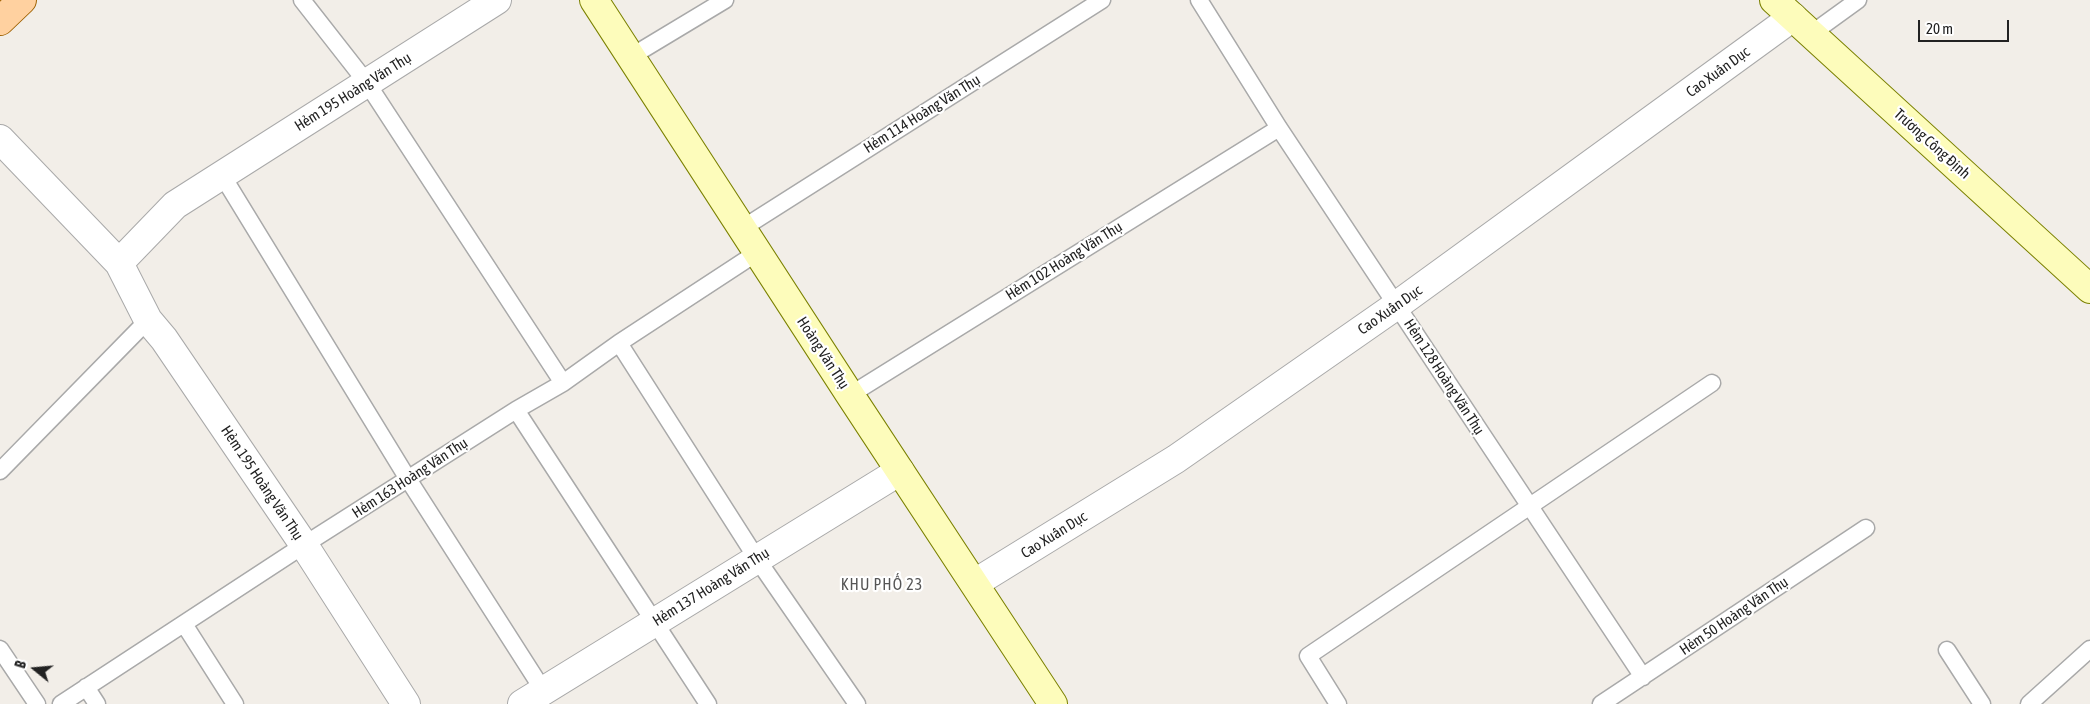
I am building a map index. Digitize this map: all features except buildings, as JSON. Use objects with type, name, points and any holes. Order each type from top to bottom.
[{"type":"main road","points":[[0,22],[22,0]]},
{"type":"street","name":"Hẻm 195 Hoàng Văn Thụ","points":[[119,263],[175,205],[497,0]]},
{"type":"street","name":"Hoàng Văn Thụ","points":[[594,0],[974,583],[1049,702]]},
{"type":"street","name":"Trương Công Định","points":[[1792,17],[2090,289]]},
{"type":"street","name":"Cao Xuân Dục","points":[[974,583],[1176,460],[1397,305],[1792,17]]},
{"type":"street","name":"Hẻm 195 Hoàng Văn Thụ","points":[[0,139],[119,263],[148,320],[164,339],[304,545],[406,704]]},
{"type":"street","name":"Hẻm 137 Hoàng Văn Thụ","points":[[533,697],[900,471]]},
{"type":"lane","points":[[302,0],[367,83],[563,383]]},
{"type":"lane","points":[[632,56],[725,0]]},
{"type":"lane","name":"Hẻm 114 Hoàng Văn Thụ","points":[[743,228],[1102,0]]},
{"type":"lane","name":"Hẻm 128 Hoàng Văn Thụ","points":[[1199,0],[1279,128],[1643,677]]},
{"type":"lane","points":[[1792,17],[1858,0]]},
{"type":"lane","name":"Hẻm 102 Hoàng Văn Thụ","points":[[850,395],[1279,128]]},
{"type":"lane","points":[[222,175],[408,479],[533,697]]},
{"type":"lane","name":"Hẻm 163 Hoàng Văn Thụ","points":[[61,704],[304,545],[516,410],[563,383],[619,343],[758,252]]},
{"type":"lane","points":[[0,471],[148,320]]},
{"type":"lane","points":[[619,343],[757,559],[857,704]]},
{"type":"lane","points":[[1338,704],[1308,656],[1712,383]]},
{"type":"lane","points":[[516,410],[708,704]]},
{"type":"lane","name":"Hẻm 50 Hoàng Văn Thụ","points":[[1601,704],[1866,528]]},
{"type":"lane","points":[[184,624],[235,704]]},
{"type":"lane","points":[[0,649],[37,704]]},
{"type":"lane","points":[[2029,704],[2090,649]]},
{"type":"lane","points":[[1947,650],[1982,704]]},
{"type":"lane","points":[[86,688],[97,704]]},
{"type":"district","name":"KHU PHỐ 23","points":[[882,585]]}]
